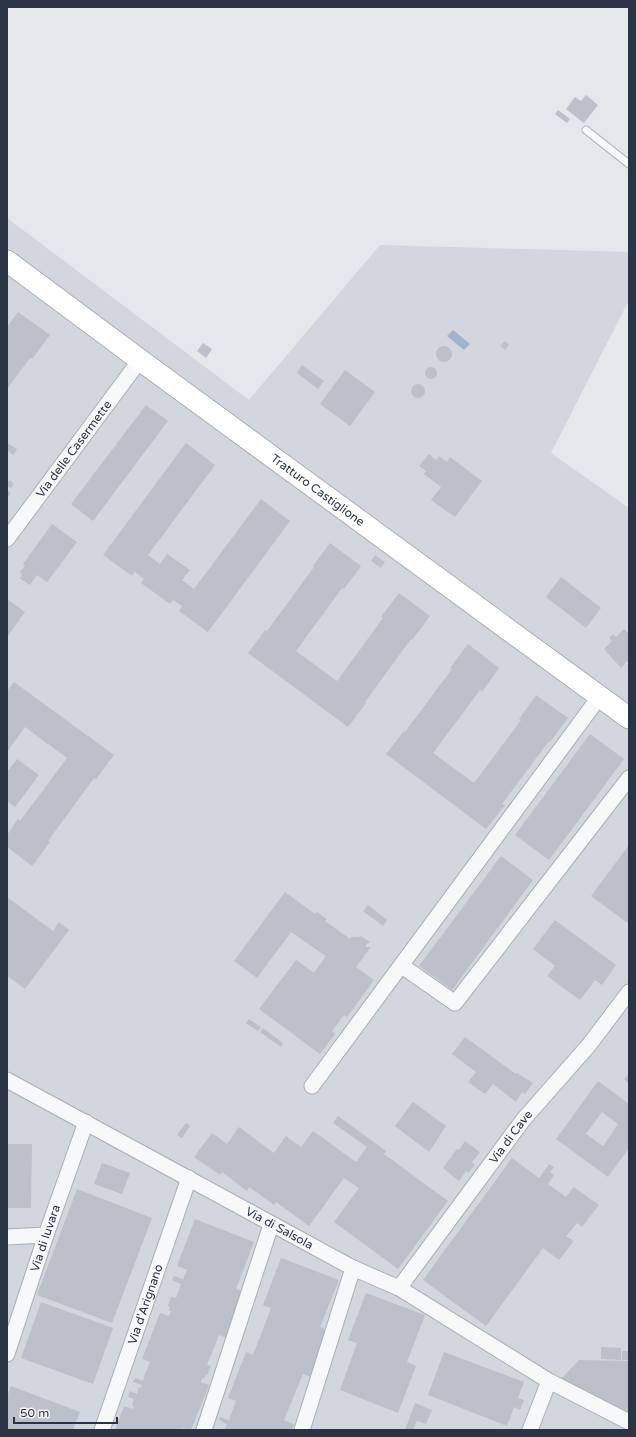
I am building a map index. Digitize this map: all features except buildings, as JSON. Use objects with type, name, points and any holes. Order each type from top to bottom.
[{"type":"street","name":"Tratturo Castiglione","points":[[7,260],[140,360],[629,718]]},
{"type":"street","name":"Via delle Casermette","points":[[7,539],[140,360]]},
{"type":"street","points":[[312,1086],[600,696]]},
{"type":"street","points":[[402,966],[455,1003],[629,778]]},
{"type":"street","name":"Via di Cave","points":[[399,1288],[523,1120],[589,1045],[629,992]]},
{"type":"street","name":"Via di Salsola","points":[[7,1080],[353,1268],[399,1288],[549,1381],[629,1422]]},
{"type":"street","name":"Via di Iuvara","points":[[7,1354],[11,1331],[86,1122]]},
{"type":"street","name":"Via d'Arignano","points":[[102,1430],[189,1178]]},
{"type":"street","points":[[204,1430],[272,1225]]},
{"type":"street","points":[[7,1237],[46,1235]]},
{"type":"street","points":[[302,1430],[353,1268]]},
{"type":"street","points":[[530,1430],[549,1381]]},
{"type":"lane","points":[[586,130],[629,164]]},
{"type":"shaded area","points":[[7,218],[249,400],[380,245],[629,252],[629,300],[551,453],[629,508],[629,1430],[7,1430]]},
{"type":"water","points":[[453,330],[470,344],[464,350],[447,336]]}]
